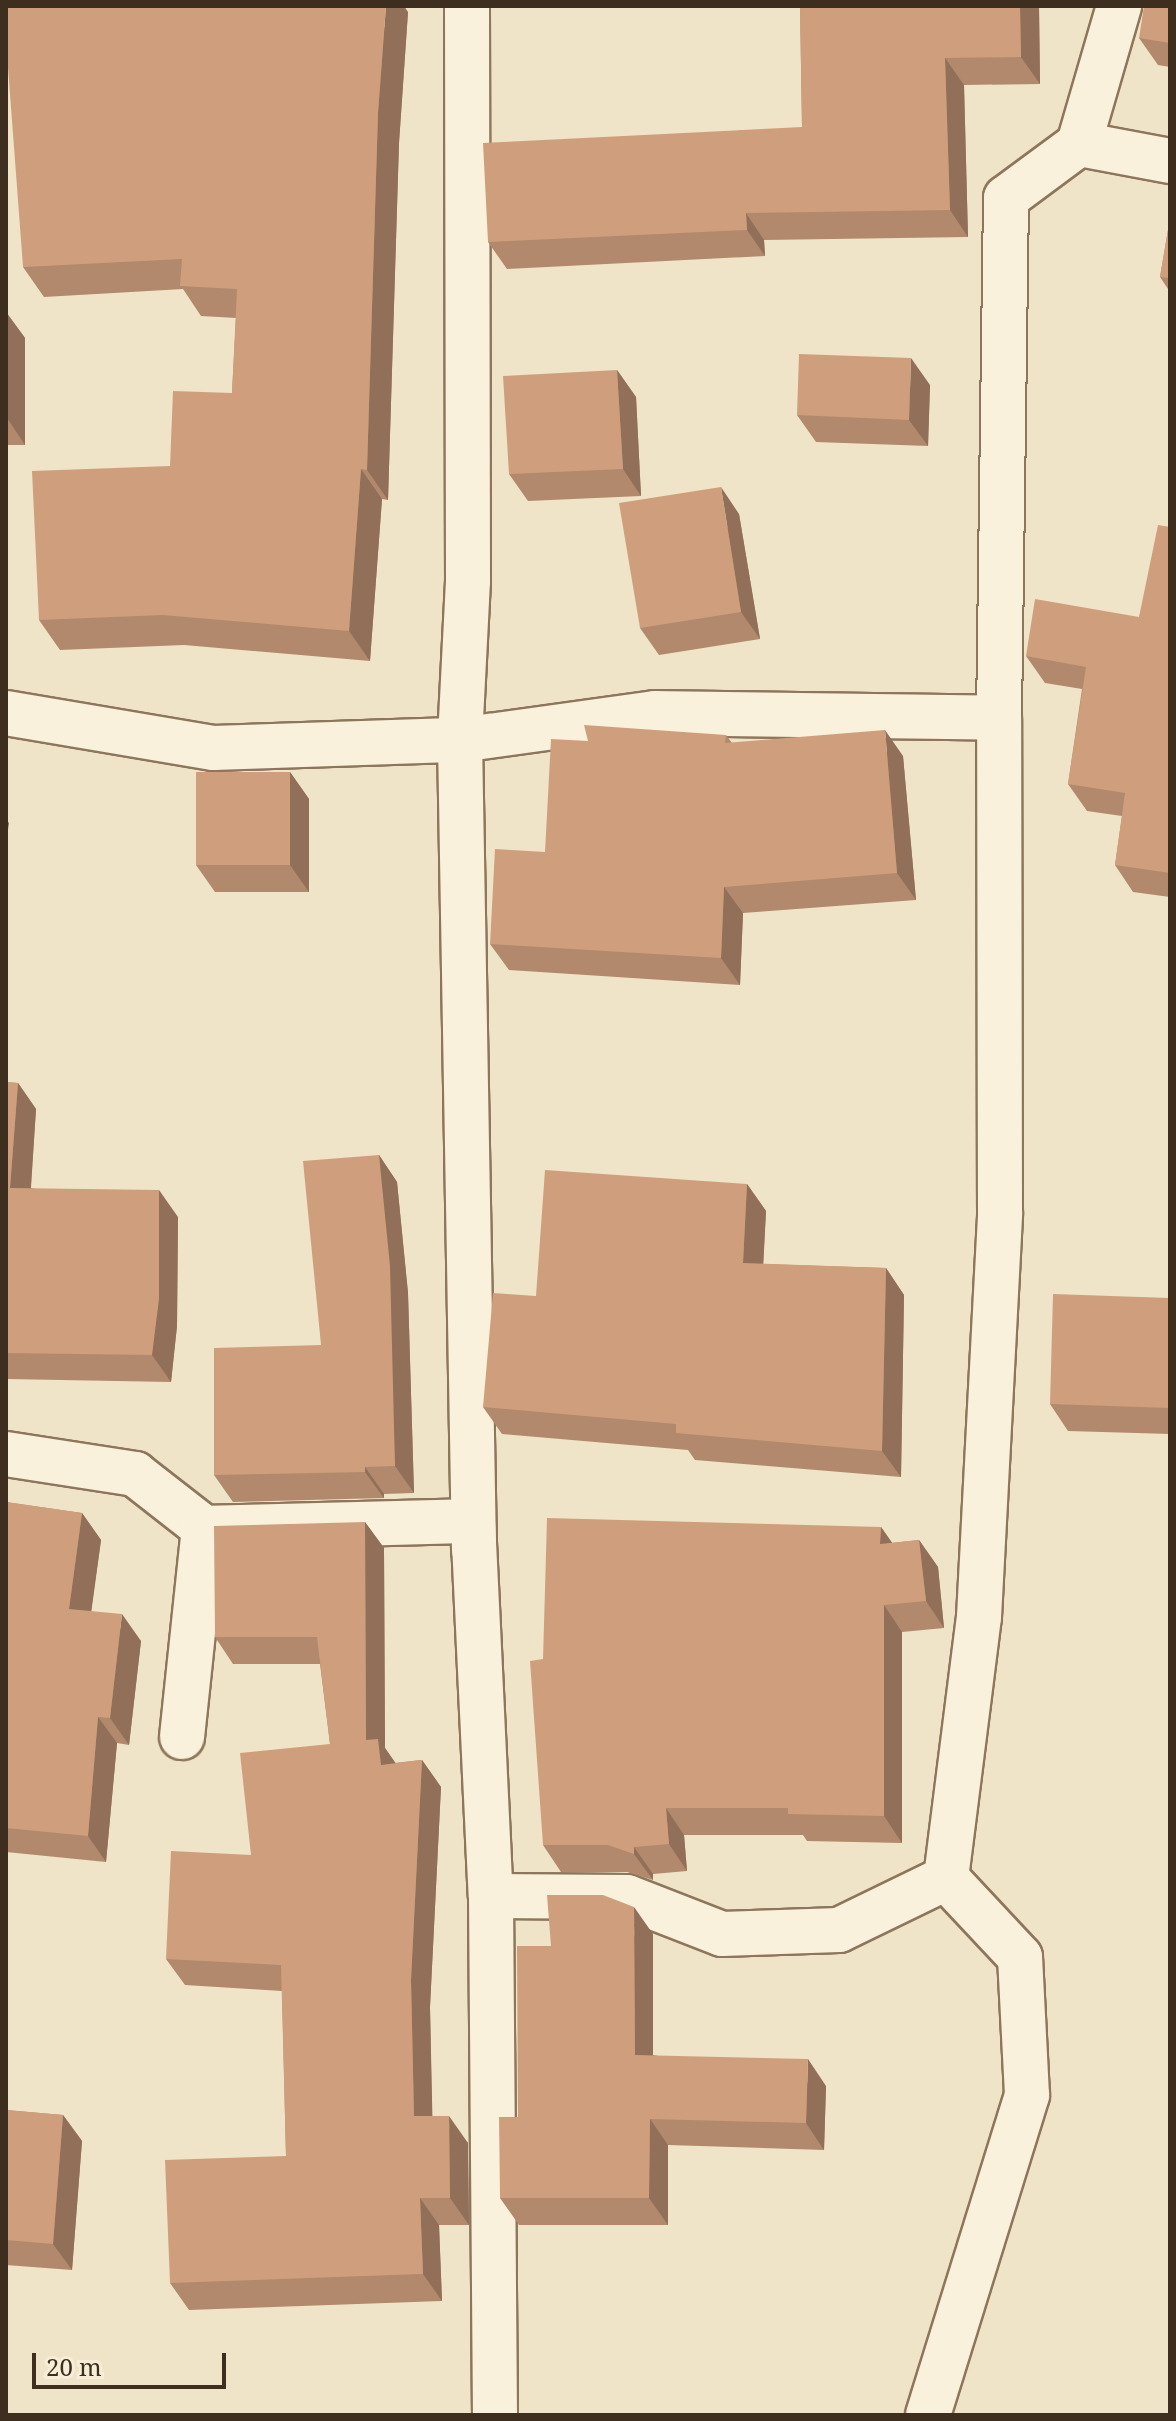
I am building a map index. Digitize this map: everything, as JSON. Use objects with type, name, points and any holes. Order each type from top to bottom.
[{"type":"street","points":[[467,6],[468,581],[460,740],[474,1550]]},
{"type":"street","points":[[946,1878],[979,1617],[1000,1213],[999,718],[1006,198],[1079,144],[1119,6]]},
{"type":"street","points":[[1079,144],[1170,161]]},
{"type":"street","points":[[6,713],[213,748],[460,740],[655,713],[999,718]]},
{"type":"street","points":[[6,1454],[135,1474],[204,1528],[473,1521],[491,1896],[495,2415]]},
{"type":"street","points":[[182,1737],[204,1528]]},
{"type":"street","points":[[491,1896],[627,1897],[722,1934],[839,1930],[946,1878]]},
{"type":"street","points":[[928,2415],[1027,2095],[1020,1957],[946,1878]]},
{"type":"building","points":[[6,6],[386,6],[378,113],[367,470],[361,469],[349,631],[163,615],[39,620],[32,471],[170,466],[173,391],[232,393],[237,289],[180,286],[182,259],[23,267]]},
{"type":"building","points":[[800,6],[1020,6],[1021,57],[945,58],[950,210],[746,213],[747,230],[488,242],[483,143],[802,127]]},
{"type":"building","points":[[1144,6],[1170,6],[1170,43],[1139,38]]},
{"type":"building","points":[[1170,218],[1170,278],[1160,277]]},
{"type":"building","points":[[6,330],[7,418],[6,418]]},
{"type":"building","points":[[799,354],[911,358],[909,420],[797,415]]},
{"type":"building","points":[[617,370],[623,469],[509,474],[503,376]]},
{"type":"building","points":[[721,487],[741,612],[640,628],[619,503]]},
{"type":"building","points":[[1158,525],[1170,527],[1170,873],[1115,865],[1125,793],[1068,784],[1086,667],[1026,656],[1035,599],[1139,617]]},
{"type":"building","points":[[584,725],[726,735],[725,743],[885,730],[897,873],[724,887],[721,958],[490,944],[495,849],[545,852],[551,739],[588,741]]},
{"type":"building","points":[[196,772],[290,772],[290,865],[196,865]]},
{"type":"building","points":[[6,1082],[18,1083],[10,1188],[159,1190],[159,1299],[152,1355],[6,1353]]},
{"type":"building","points":[[379,1155],[390,1266],[395,1466],[365,1467],[365,1472],[214,1475],[214,1348],[321,1345],[303,1161]]},
{"type":"building","points":[[545,1170],[747,1184],[743,1263],[886,1268],[882,1451],[676,1433],[676,1424],[483,1407],[493,1293],[536,1296]]},
{"type":"building","points":[[1053,1294],[1170,1298],[1170,1408],[1050,1404]]},
{"type":"building","points":[[6,1502],[82,1513],[69,1609],[122,1614],[110,1718],[98,1717],[88,1836],[6,1828]]},
{"type":"building","points":[[547,1518],[881,1527],[880,1544],[919,1540],[926,1601],[884,1605],[884,1816],[788,1814],[788,1808],[666,1808],[669,1844],[634,1847],[634,1854],[608,1845],[543,1845],[530,1661],[543,1659]]},
{"type":"building","points":[[365,1522],[366,1740],[378,1739],[381,1765],[422,1760],[411,1980],[414,2116],[449,2116],[450,2198],[420,2198],[423,2274],[170,2283],[165,2160],[286,2156],[281,1965],[166,1959],[171,1851],[251,1855],[240,1753],[330,1744],[317,1637],[215,1637],[214,1526]]},
{"type":"building","points":[[547,1895],[603,1895],[634,1907],[635,2055],[808,2059],[806,2123],[650,2119],[649,2198],[500,2198],[499,2117],[518,2117],[517,1946],[551,1946]]},
{"type":"building","points":[[6,2110],[63,2115],[53,2244],[6,2240]]}]
